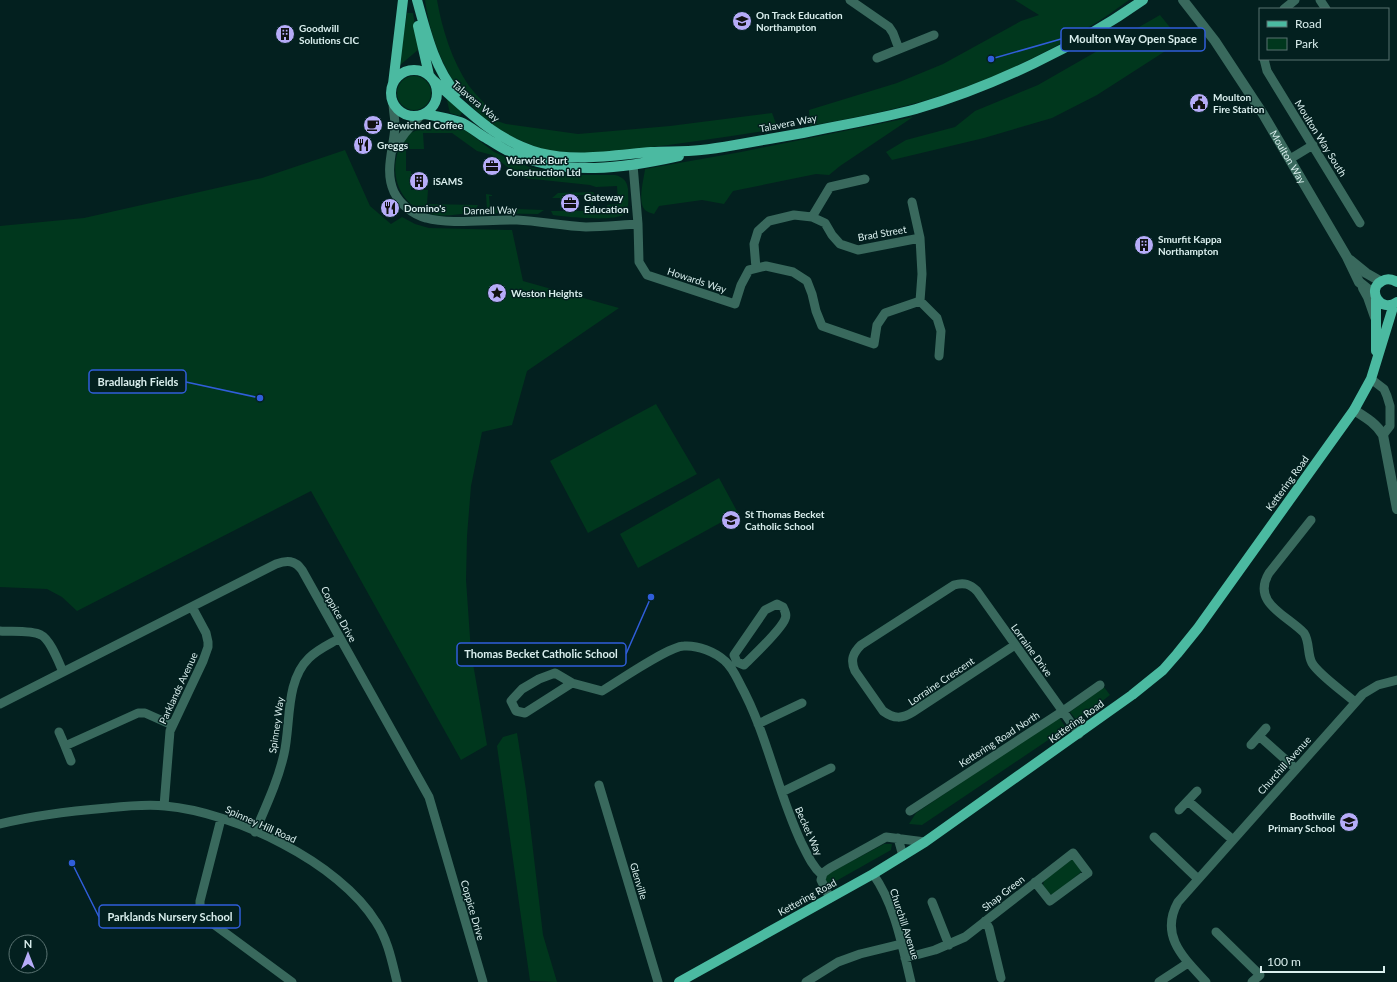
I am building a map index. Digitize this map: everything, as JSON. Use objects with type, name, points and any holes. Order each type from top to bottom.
[{"type":"main road","points":[[403,0],[391,96],[396,107],[409,116],[422,114],[430,110],[437,98],[436,86],[431,78],[416,13],[416,0]]},
{"type":"main road","points":[[416,0],[428,39],[442,74],[472,114]]},
{"type":"main road","name":"Talavera Way","points":[[431,78],[489,129],[521,146],[541,153],[576,157],[702,150],[846,124],[903,112],[939,102],[979,87],[1035,62],[1092,32],[1143,0]]},
{"type":"main road","points":[[393,84],[403,73],[409,71],[416,70],[431,78]]},
{"type":"main road","points":[[422,114],[460,122],[512,153],[549,165],[581,168],[633,165],[702,150]]},
{"type":"main road","points":[[1389,281],[1397,271]]},
{"type":"main road","name":"Kettering Road","points":[[1376,361],[1376,287],[1389,281]]},
{"type":"main road","points":[[1376,297],[1379,302],[1386,306],[1395,303]]},
{"type":"main road","name":"Kettering Road","points":[[679,982],[873,874],[925,842],[1079,734],[1149,682],[1177,654],[1207,616],[1354,410],[1371,379],[1395,303]]},
{"type":"street","points":[[850,0],[889,27],[899,49]]},
{"type":"street","name":"Moulton Way","points":[[1183,0],[1234,69],[1264,114],[1347,257],[1359,282],[1376,297]]},
{"type":"street","points":[[1285,8],[1295,0]]},
{"type":"street","points":[[876,58],[934,35]]},
{"type":"street","name":"Moulton Way South","points":[[1264,62],[1270,76],[1360,223]]},
{"type":"street","name":"Darnell Way","points":[[393,102],[395,125],[389,173],[394,192],[406,207],[424,218],[449,221],[527,220],[586,227],[638,224]]},
{"type":"street","points":[[391,152],[422,114]]},
{"type":"street","points":[[1290,159],[1313,145]]},
{"type":"street","name":"Howards Way","points":[[633,165],[638,224],[639,262],[647,275],[735,304],[740,285],[749,270],[756,268]]},
{"type":"street","points":[[865,179],[830,187],[812,217],[794,215],[769,221],[758,231],[754,244],[756,268],[766,266],[793,272],[807,281],[822,326],[874,344],[877,325],[885,313],[920,300],[937,318],[941,331],[939,356]]},
{"type":"street","name":"Brad Street","points":[[912,202],[920,238],[922,274],[920,300]]},
{"type":"street","name":"Brad Street","points":[[812,217],[825,223],[832,235],[840,244],[858,250],[920,238]]},
{"type":"street","name":"Moulton Way","points":[[1347,257],[1366,273],[1389,281]]},
{"type":"street","points":[[1359,282],[1368,297],[1376,320]]},
{"type":"street","points":[[1371,379],[1384,390],[1390,406],[1390,426],[1383,435]]},
{"type":"street","points":[[1354,410],[1371,421],[1383,435],[1396,493],[1397,509]]},
{"type":"street","points":[[1311,520],[1269,573],[1264,582],[1264,592],[1268,602],[1304,633],[1308,643],[1310,657],[1317,670],[1355,702]]},
{"type":"street","name":"Coppice Drive","points":[[0,704],[276,564],[286,561],[296,563],[302,570],[429,797],[483,982]]},
{"type":"street","name":"Lorraine Drive","points":[[964,583],[972,586],[977,591],[1079,734]]},
{"type":"street","name":"Lorraine Crescent","points":[[964,583],[954,585],[862,645],[854,654],[852,665],[855,671],[883,711],[893,717],[906,717],[1015,645]]},
{"type":"street","points":[[572,683],[526,713],[516,711],[511,700],[522,689],[555,673],[572,683],[602,692],[670,649],[683,646],[714,652],[731,664],[744,665],[781,626],[786,618],[786,612],[783,607],[777,604],[765,610],[734,655],[731,664]]},
{"type":"street","name":"Parklands Avenue","points":[[164,806],[169,737],[172,725],[203,661],[208,647],[206,633],[192,607]]},
{"type":"street","points":[[0,632],[42,635],[64,672]]},
{"type":"street","name":"Spinney Way","points":[[255,832],[281,766],[286,746],[293,688],[297,676],[304,663],[312,654],[340,638]]},
{"type":"street","name":"Becket Way","points":[[731,664],[748,698],[796,830],[814,867],[822,875]]},
{"type":"street","name":"Churchill Avenue","points":[[1206,982],[1188,962],[1175,944],[1171,930],[1171,922],[1174,909],[1178,902],[1355,702],[1370,688],[1378,684],[1397,680]]},
{"type":"street","name":"Kettering Road North","points":[[910,811],[1063,711],[1100,685]]},
{"type":"street","points":[[758,724],[802,703]]},
{"type":"street","points":[[65,746],[138,713],[145,713],[172,725]]},
{"type":"street","points":[[1251,745],[1266,728]]},
{"type":"street","points":[[58,732],[71,761]]},
{"type":"street","points":[[1258,736],[1296,769]]},
{"type":"street","points":[[782,792],[831,768]]},
{"type":"street","name":"Glenville","points":[[599,786],[658,982]]},
{"type":"street","points":[[1179,810],[1197,791]]},
{"type":"street","points":[[1188,801],[1232,840]]},
{"type":"street","name":"Spinney Hill Road","points":[[0,824],[32,817],[73,811],[136,806],[164,806],[221,818],[255,832],[296,852],[318,865],[358,898],[377,923],[384,936],[397,982]]},
{"type":"street","points":[[221,818],[200,901],[201,915],[292,982]]},
{"type":"street","points":[[830,898],[821,883],[822,875],[830,868],[883,838],[889,837],[925,842]]},
{"type":"street","points":[[1154,837],[1198,879]]},
{"type":"street","points":[[898,838],[903,856]]},
{"type":"street","name":"Shap Green","points":[[905,958],[936,950],[964,937],[1035,882],[1073,853],[1088,873],[1050,901],[1035,882]]},
{"type":"street","name":"Churchill Avenue","points":[[873,874],[887,898],[911,982]]},
{"type":"street","points":[[932,902],[949,945]]},
{"type":"street","name":"Shap Green","points":[[985,921],[989,928],[1001,978]]},
{"type":"street","points":[[1216,932],[1260,974],[1252,982]]},
{"type":"street","points":[[806,982],[838,962],[860,954],[901,944]]},
{"type":"street","points":[[1159,982],[1188,962]]},
{"type":"green space","points":[[425,0],[437,0],[445,33],[458,66],[469,86],[496,115],[497,121],[506,124],[578,134],[670,126],[772,113],[778,129],[670,145],[598,153],[566,152],[538,148],[503,132],[485,119],[469,103],[456,85],[436,44],[429,22]]},
{"type":"green space","points":[[1015,0],[1129,0],[1099,21],[1049,50],[964,88],[906,106],[810,126],[809,110],[897,83],[943,64],[1021,21],[1039,15]]},
{"type":"green space","points":[[407,13],[413,13],[419,49],[399,66]]},
{"type":"green space","points":[[1160,15],[1181,41],[1097,95],[1052,118],[984,138],[892,160],[886,152],[906,140],[955,127],[975,111],[1038,85]]},
{"type":"green space","points":[[411,76],[417,76],[421,77],[428,83],[431,93],[430,100],[424,107],[417,110],[411,110],[407,109],[400,103],[397,96],[397,90],[398,86],[404,79]]},
{"type":"green space","points":[[445,92],[463,111],[460,116],[450,113]]},
{"type":"green space","points":[[913,117],[829,175],[816,174],[733,191],[724,204],[702,200],[659,206],[654,214],[646,211],[641,202],[645,169],[741,152]]},
{"type":"green space","points":[[432,126],[457,127],[468,132],[494,152],[529,167],[573,175],[618,176],[627,184],[628,206],[626,212],[611,218],[568,217],[553,215],[551,211],[592,211],[591,195],[562,195],[560,209],[560,198],[552,198],[558,193],[593,192],[595,195],[592,195],[593,211],[608,212],[607,205],[618,204],[617,186],[596,187],[590,185],[524,178],[523,173],[515,173],[492,155],[477,151],[452,133],[423,133],[424,149],[406,149],[406,171],[411,171],[411,190],[428,190],[427,204],[478,205],[474,213],[442,216],[422,211],[413,206],[401,192],[395,165],[399,148],[405,138],[417,130]]},
{"type":"green space","points":[[345,150],[370,206],[391,224],[402,217],[415,224],[429,228],[512,230],[523,281],[619,308],[527,371],[512,425],[482,432],[471,486],[467,536],[466,580],[471,652],[487,745],[461,760],[311,491],[77,611],[62,597],[47,589],[0,587],[0,226],[84,218],[262,178]]},
{"type":"green space","points":[[486,194],[492,195],[489,196],[490,208],[544,210],[538,214],[489,213],[487,210]]},
{"type":"green space","points":[[656,404],[697,474],[588,533],[550,461]]},
{"type":"green space","points":[[719,478],[738,513],[638,568],[620,534]]},
{"type":"green space","points":[[1104,687],[1110,695],[1077,721],[1070,712]]},
{"type":"green space","points":[[1059,717],[1066,728],[922,825],[909,824],[916,813]]},
{"type":"green space","points":[[517,733],[526,790],[543,935],[557,982],[530,981],[497,746],[503,737]]},
{"type":"green space","points":[[884,844],[892,844],[891,850],[829,885],[822,877]]},
{"type":"green space","points":[[1071,860],[1074,860],[1082,869],[1081,872],[1053,895],[1048,893],[1043,886],[1044,880]]},
{"type":"place","name":"On Track Education Northampton","points":[[742,21]]},
{"type":"place","name":"Goodwill Solutions CIC","points":[[285,34]]},
{"type":"place","name":"Moulton Way Open Space","points":[[991,59]]},
{"type":"place","name":"Moulton Fire Station","points":[[1199,103]]},
{"type":"place","name":"Bewiched Coffee","points":[[373,125]]},
{"type":"place","name":"Greggs","points":[[363,145]]},
{"type":"place","name":"Warwick Burt Construction Ltd","points":[[492,166]]},
{"type":"place","name":"iSAMS","points":[[419,181]]},
{"type":"place","name":"Gateway Education","points":[[570,203]]},
{"type":"place","name":"Domino's","points":[[390,208]]},
{"type":"place","name":"Smurfit Kappa Northampton","points":[[1144,245]]},
{"type":"place","name":"Weston Heights","points":[[497,293]]},
{"type":"place","name":"Bradlaugh Fields","points":[[260,398]]},
{"type":"place","name":"St Thomas Becket Catholic School","points":[[731,520]]},
{"type":"place","name":"Thomas Becket Catholic School","points":[[651,597]]},
{"type":"place","name":"Boothville Primary School","points":[[1349,822]]},
{"type":"place","name":"Parklands Nursery School","points":[[72,863]]}]
